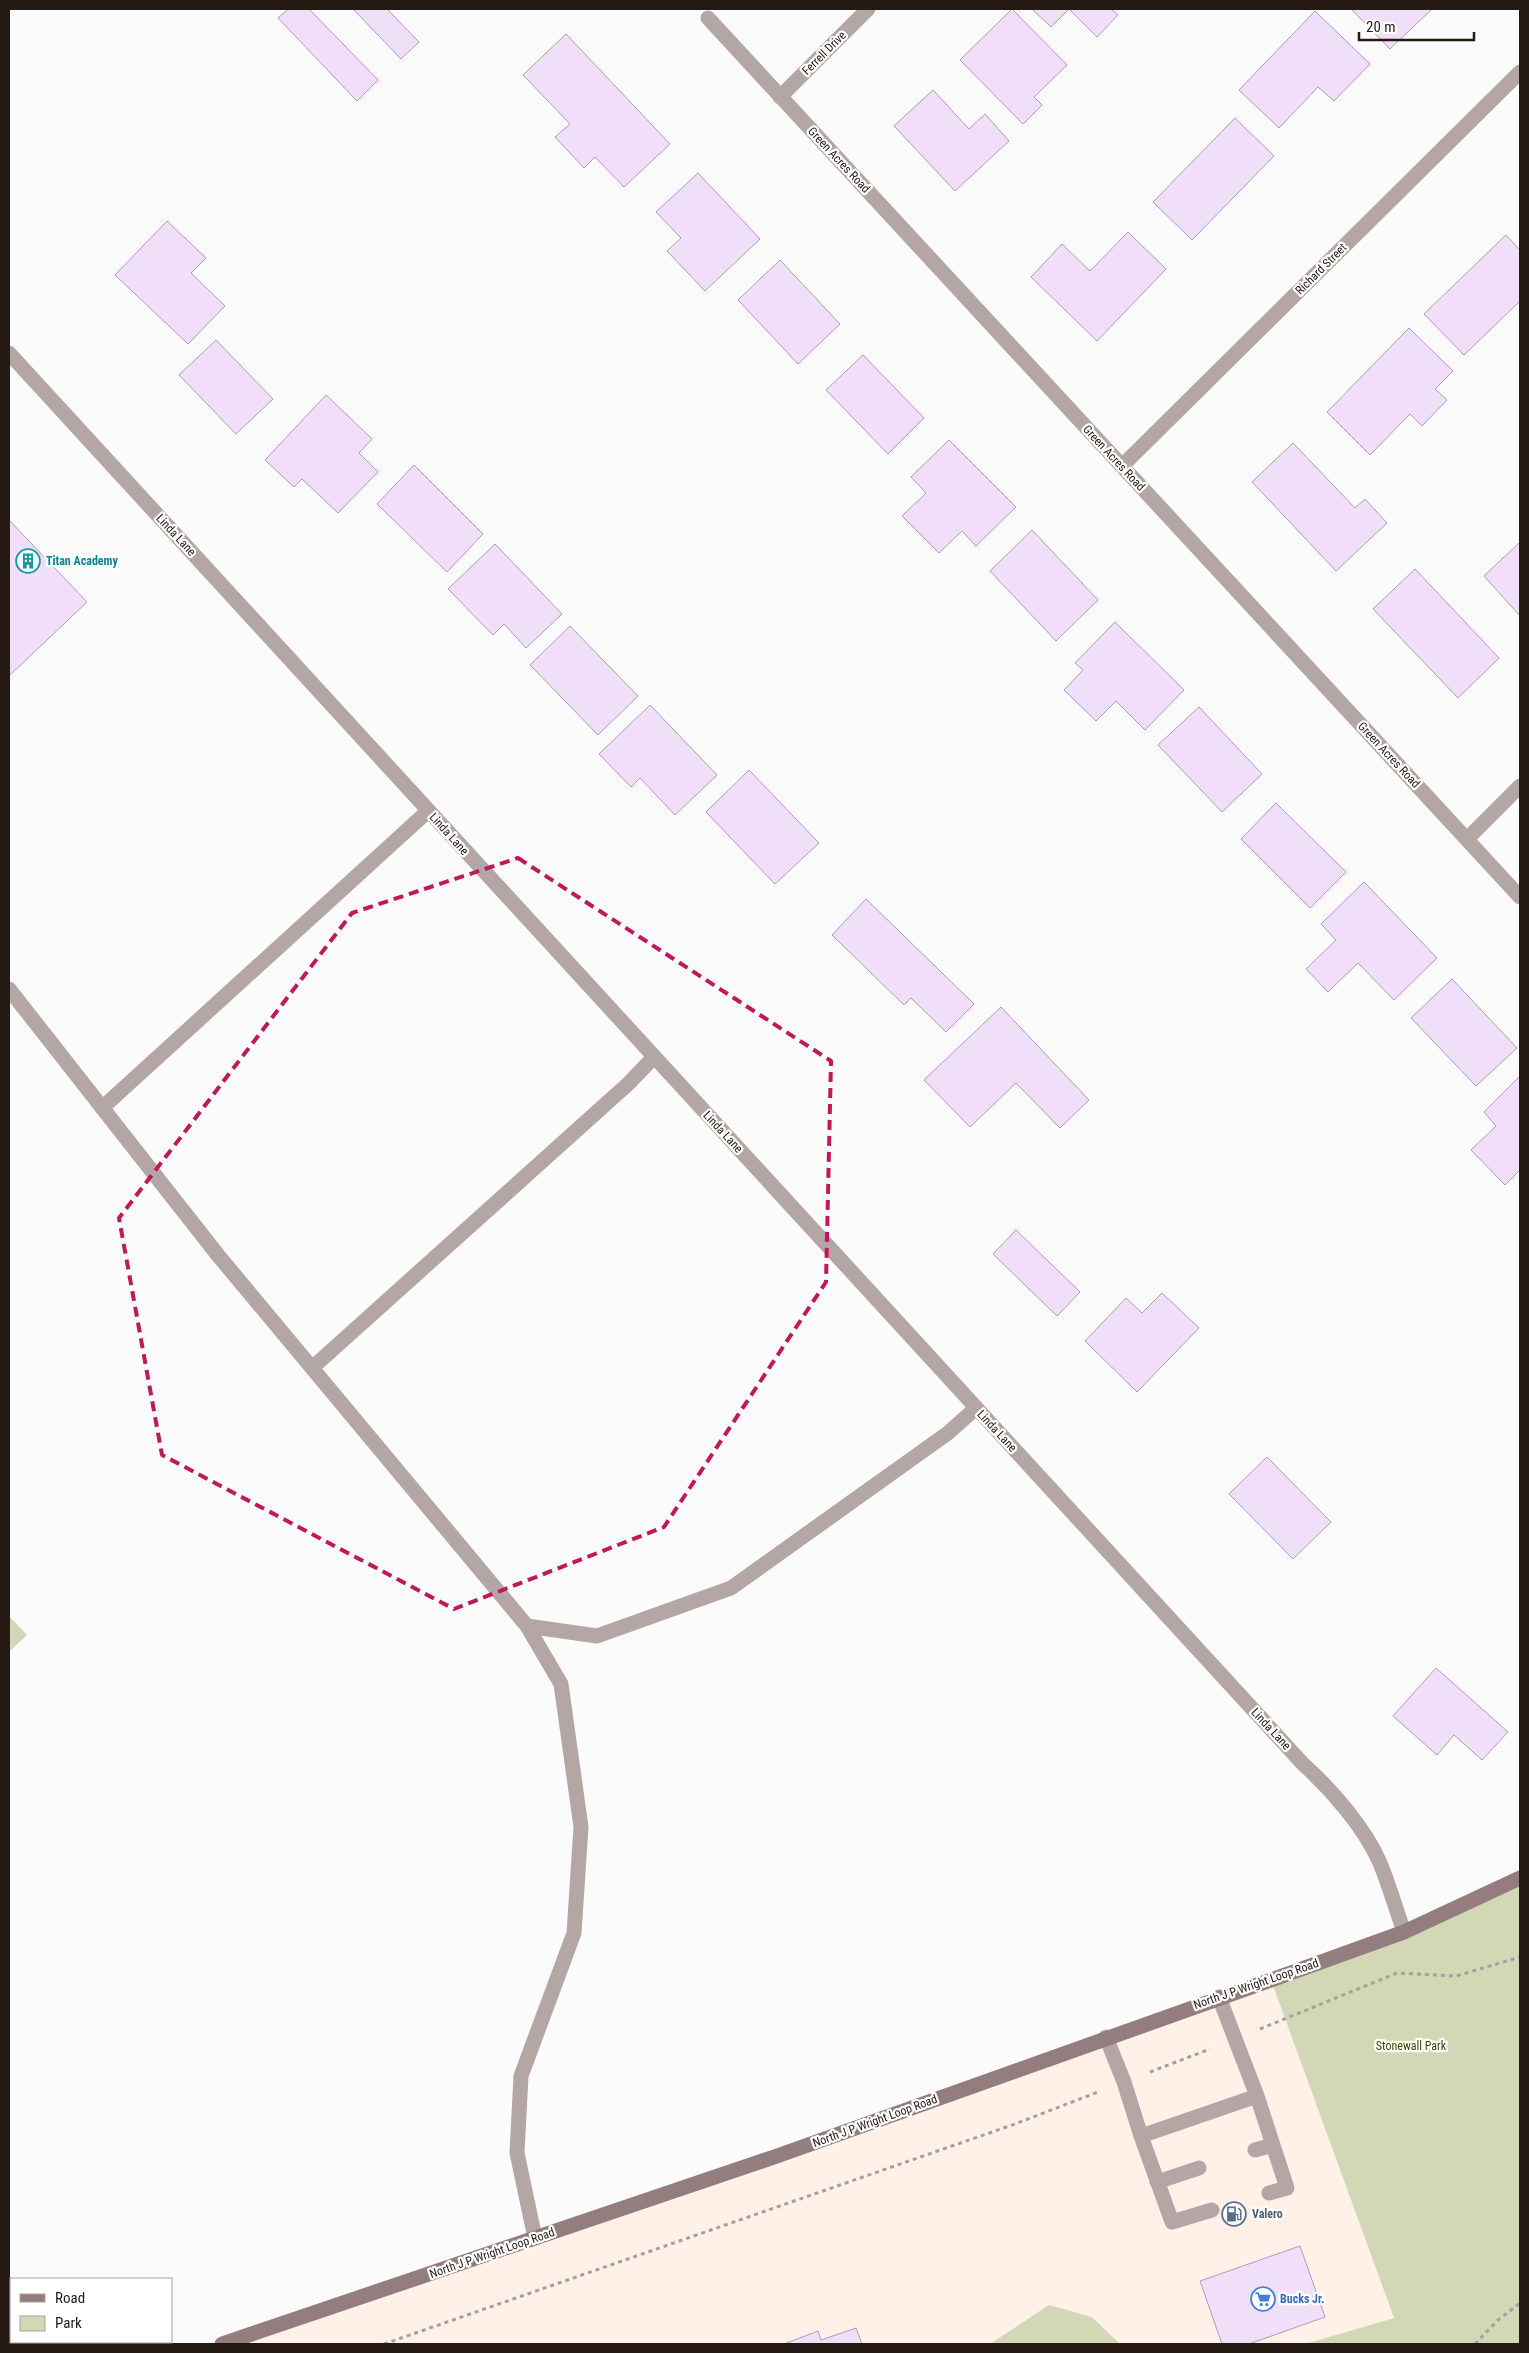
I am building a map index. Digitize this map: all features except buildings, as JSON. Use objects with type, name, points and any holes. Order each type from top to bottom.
[{"type":"main road","name":"North J P Wright Loop Road","points":[[222,2344],[777,2156],[1404,1932],[1520,1878]]},
{"type":"street","name":"Ferrell Drive","points":[[780,96],[868,9]]},
{"type":"street","name":"Green Acres Road","points":[[708,18],[1520,897]]},
{"type":"street","name":"Richard Street","points":[[1122,466],[1520,72]]},
{"type":"street","name":"Linda Lane","points":[[9,354],[1316,1776],[1351,1817],[1379,1862],[1404,1932]]},
{"type":"street","points":[[1466,839],[1520,786]]},
{"type":"street","points":[[102,1108],[428,811]]},
{"type":"street","points":[[9,989],[217,1254],[526,1626],[561,1684],[581,1827],[574,1933],[521,2076],[517,2153],[535,2238]]},
{"type":"street","points":[[312,1368],[628,1084],[654,1057]]},
{"type":"street","points":[[526,1626],[597,1636],[731,1588],[948,1433],[976,1408]]},
{"type":"street","points":[[1220,1997],[1234,2039],[1257,2096],[1287,2188],[1269,2193]]},
{"type":"street","points":[[1106,2037],[1124,2082],[1172,2222],[1212,2210]]},
{"type":"street","points":[[1141,2136],[1257,2096]]},
{"type":"street","points":[[1255,2150],[1273,2145]]},
{"type":"street","points":[[1157,2182],[1199,2168]]},
{"type":"path","points":[[384,2344],[1015,2124],[1397,1973],[1456,1976],[1520,1957]]},
{"type":"path","points":[[1475,2344],[1498,2320],[1520,2303]]},
{"type":"highlighted area","points":[[518,858],[831,1061],[826,1282],[664,1527],[454,1609],[162,1455],[119,1218],[352,913]]},
{"type":"shaded area","points":[[1271,1980],[1394,2318],[1305,2344],[1120,2344],[1092,2317],[1049,2305],[990,2344],[222,2344]]},
{"type":"green space","points":[[9,1616],[27,1635],[9,1652]]},
{"type":"green space","name":"Stonewall Park","points":[[1520,1878],[1520,2344],[1305,2344],[1394,2318],[1271,1980]]},
{"type":"green space","points":[[1049,2305],[1092,2317],[1120,2344],[990,2344]]},
{"type":"place","name":"Titan Academy","points":[[28,561]]},
{"type":"place","name":"Valero","points":[[1234,2214]]},
{"type":"place","name":"Bucks Jr.","points":[[1263,2299]]}]
